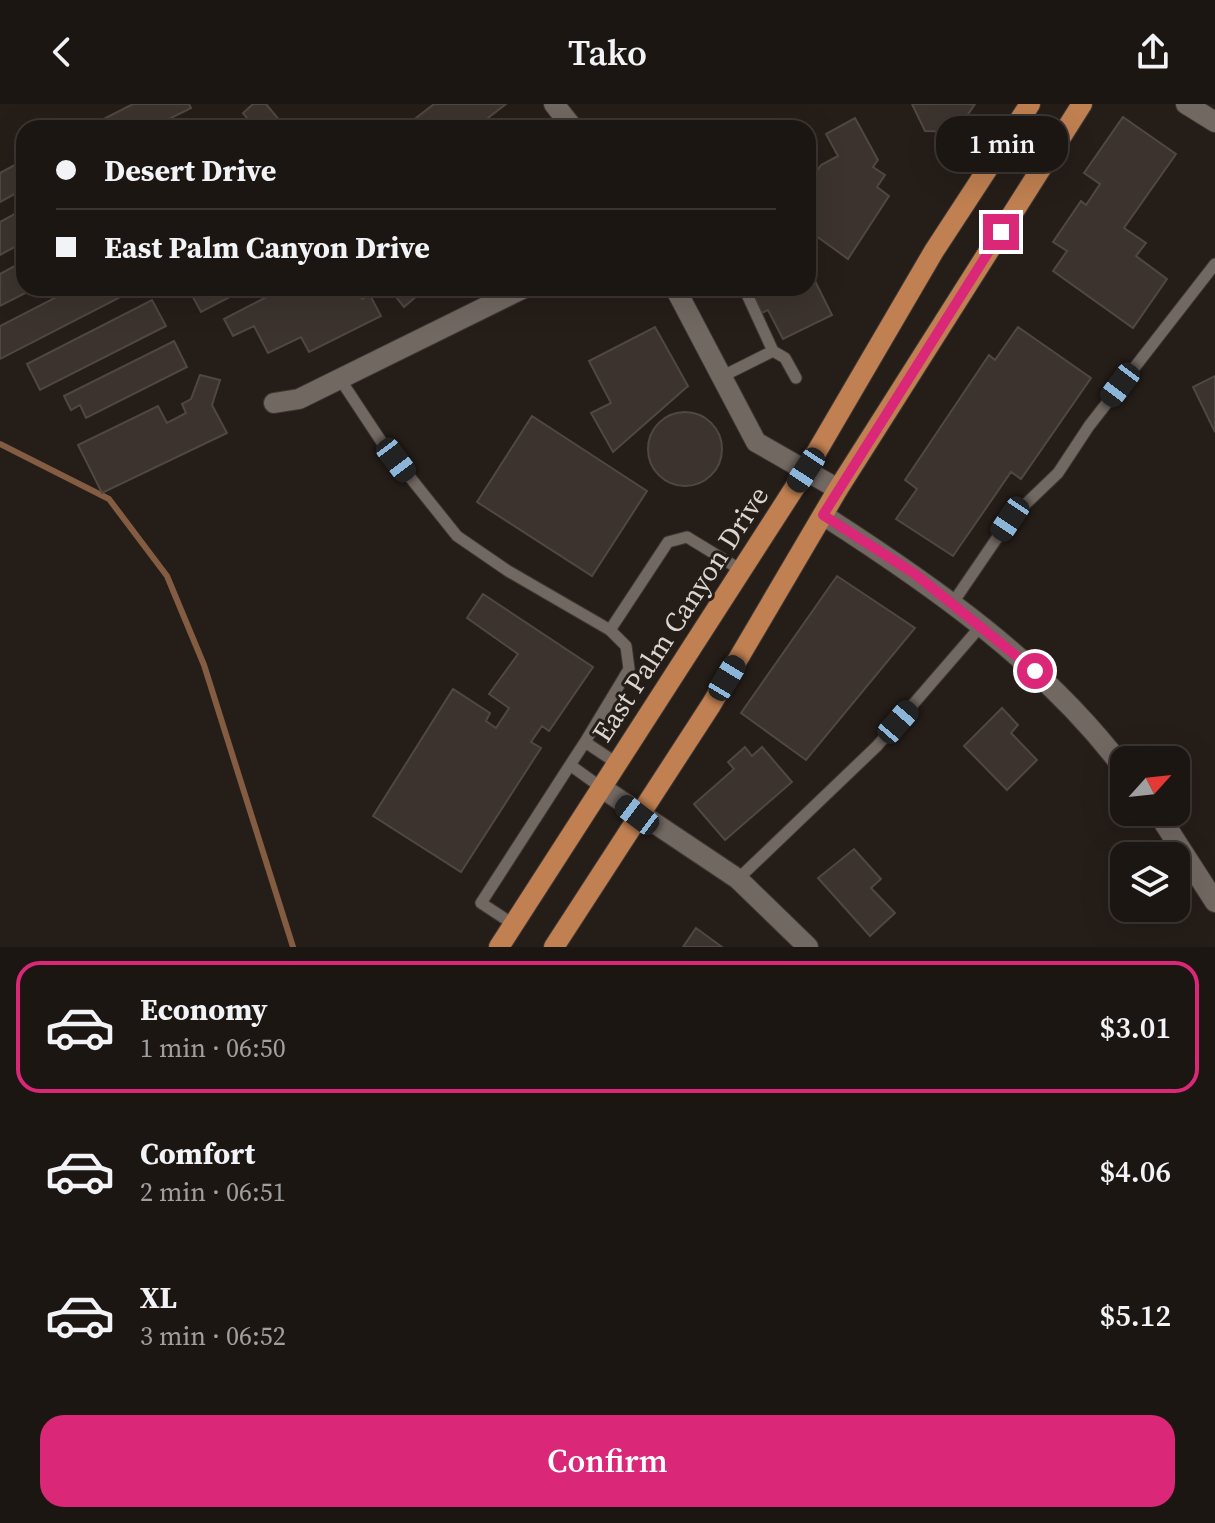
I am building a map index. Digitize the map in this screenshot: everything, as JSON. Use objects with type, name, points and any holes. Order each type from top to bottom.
[{"type":"main road","name":"East Palm Canyon Drive","points":[[499,947],[806,470],[934,251],[1030,104]]},
{"type":"main road","points":[[554,947],[711,705],[838,489],[1082,104]]},
{"type":"street","points":[[554,104],[567,120]]},
{"type":"street","points":[[1186,104],[1215,122]]},
{"type":"street","points":[[274,403],[299,399],[508,296]]},
{"type":"street","points":[[679,296],[756,442],[838,489]]},
{"type":"street","points":[[823,515],[915,574],[1035,671],[1110,754]]},
{"type":"street","points":[[602,788],[637,815],[738,879],[808,947]]},
{"type":"street","points":[[1166,826],[1215,902]]},
{"type":"lane","points":[[952,604],[1010,519],[1058,473],[1089,426],[1215,264]]},
{"type":"lane","points":[[748,296],[773,351],[785,358],[796,378]]},
{"type":"lane","points":[[721,377],[773,351]]},
{"type":"lane","points":[[340,379],[381,441],[457,536],[508,571],[610,630],[626,646],[629,669],[481,903],[513,924]]},
{"type":"lane","points":[[610,630],[668,542],[687,537],[741,570]]},
{"type":"lane","points":[[738,879],[877,746],[980,627]]},
{"type":"lane","points":[[585,742],[618,764]]},
{"type":"lane","points":[[570,765],[602,788]]},
{"type":"building","points":[[133,104],[189,104],[191,108],[167,120],[102,120]]},
{"type":"building","points":[[253,104],[266,104],[279,120],[249,120],[243,113]]},
{"type":"building","points":[[434,104],[506,104],[485,120],[413,120]]},
{"type":"building","points":[[912,104],[975,104],[956,132],[925,131]]},
{"type":"building","points":[[1123,117],[1176,154],[1124,228],[1146,243],[1136,256],[1167,279],[1133,328],[1053,271],[1067,251],[1053,242],[1081,201],[1086,205],[1100,184],[1084,173]]},
{"type":"building","points":[[855,118],[878,160],[873,167],[885,175],[877,187],[889,196],[848,259],[816,236],[816,172],[821,165],[838,156],[826,134]]},
{"type":"building","points":[[16,164],[16,193],[0,202],[0,173]]},
{"type":"building","points":[[16,213],[16,246],[0,255],[0,222]]},
{"type":"building","points":[[16,265],[16,296],[19,296],[0,306],[0,274]]},
{"type":"building","points":[[816,283],[832,315],[783,339],[768,310],[762,313],[754,296],[816,296]]},
{"type":"building","points":[[58,296],[122,296],[0,359],[0,326]]},
{"type":"building","points":[[192,296],[232,296],[201,312]]},
{"type":"building","points":[[269,296],[360,296],[362,299],[371,296],[381,316],[309,352],[301,337],[268,353],[254,326],[233,336],[224,319]]},
{"type":"building","points":[[395,296],[417,296],[404,307]]},
{"type":"building","points":[[152,300],[166,326],[40,390],[27,364]]},
{"type":"building","points":[[655,327],[688,386],[613,452],[591,413],[611,403],[589,361]]},
{"type":"building","points":[[1018,327],[1091,378],[1021,479],[1011,472],[953,556],[896,519],[917,489],[905,480],[989,355],[995,360]]},
{"type":"building","points":[[174,341],[187,367],[86,418],[80,405],[71,410],[64,396]]},
{"type":"building","points":[[200,375],[220,380],[212,405],[227,433],[102,493],[78,445],[158,406],[167,423],[186,413],[182,404],[191,399]]},
{"type":"building","points":[[1215,376],[1215,432],[1193,387]]},
{"type":"building","points":[[678,412],[692,412],[706,418],[716,428],[722,449],[716,470],[706,480],[692,486],[678,486],[664,480],[654,470],[648,456],[648,442],[654,428],[664,418]]},
{"type":"building","points":[[532,416],[647,491],[592,576],[477,502]]},
{"type":"building","points":[[837,576],[915,628],[806,760],[741,713]]},
{"type":"building","points":[[483,594],[593,667],[549,731],[542,726],[531,742],[541,748],[461,872],[373,816],[453,689],[490,713],[486,721],[496,728],[509,708],[489,694],[518,654],[467,618]]},
{"type":"building","points":[[1002,708],[1018,725],[1011,733],[1037,760],[1007,790],[964,746]]},
{"type":"building","points":[[745,747],[752,756],[762,747],[792,782],[725,840],[694,804],[734,769],[728,762]]},
{"type":"building","points":[[854,849],[881,879],[871,888],[895,913],[870,936],[818,878]]},
{"type":"building","points":[[696,928],[722,947],[683,947]]},
{"type":"waterway","points":[[0,444],[109,499],[167,576],[204,665],[293,947]]},
{"type":"route","points":[[1001,232],[823,515],[915,574],[1035,671]]}]
